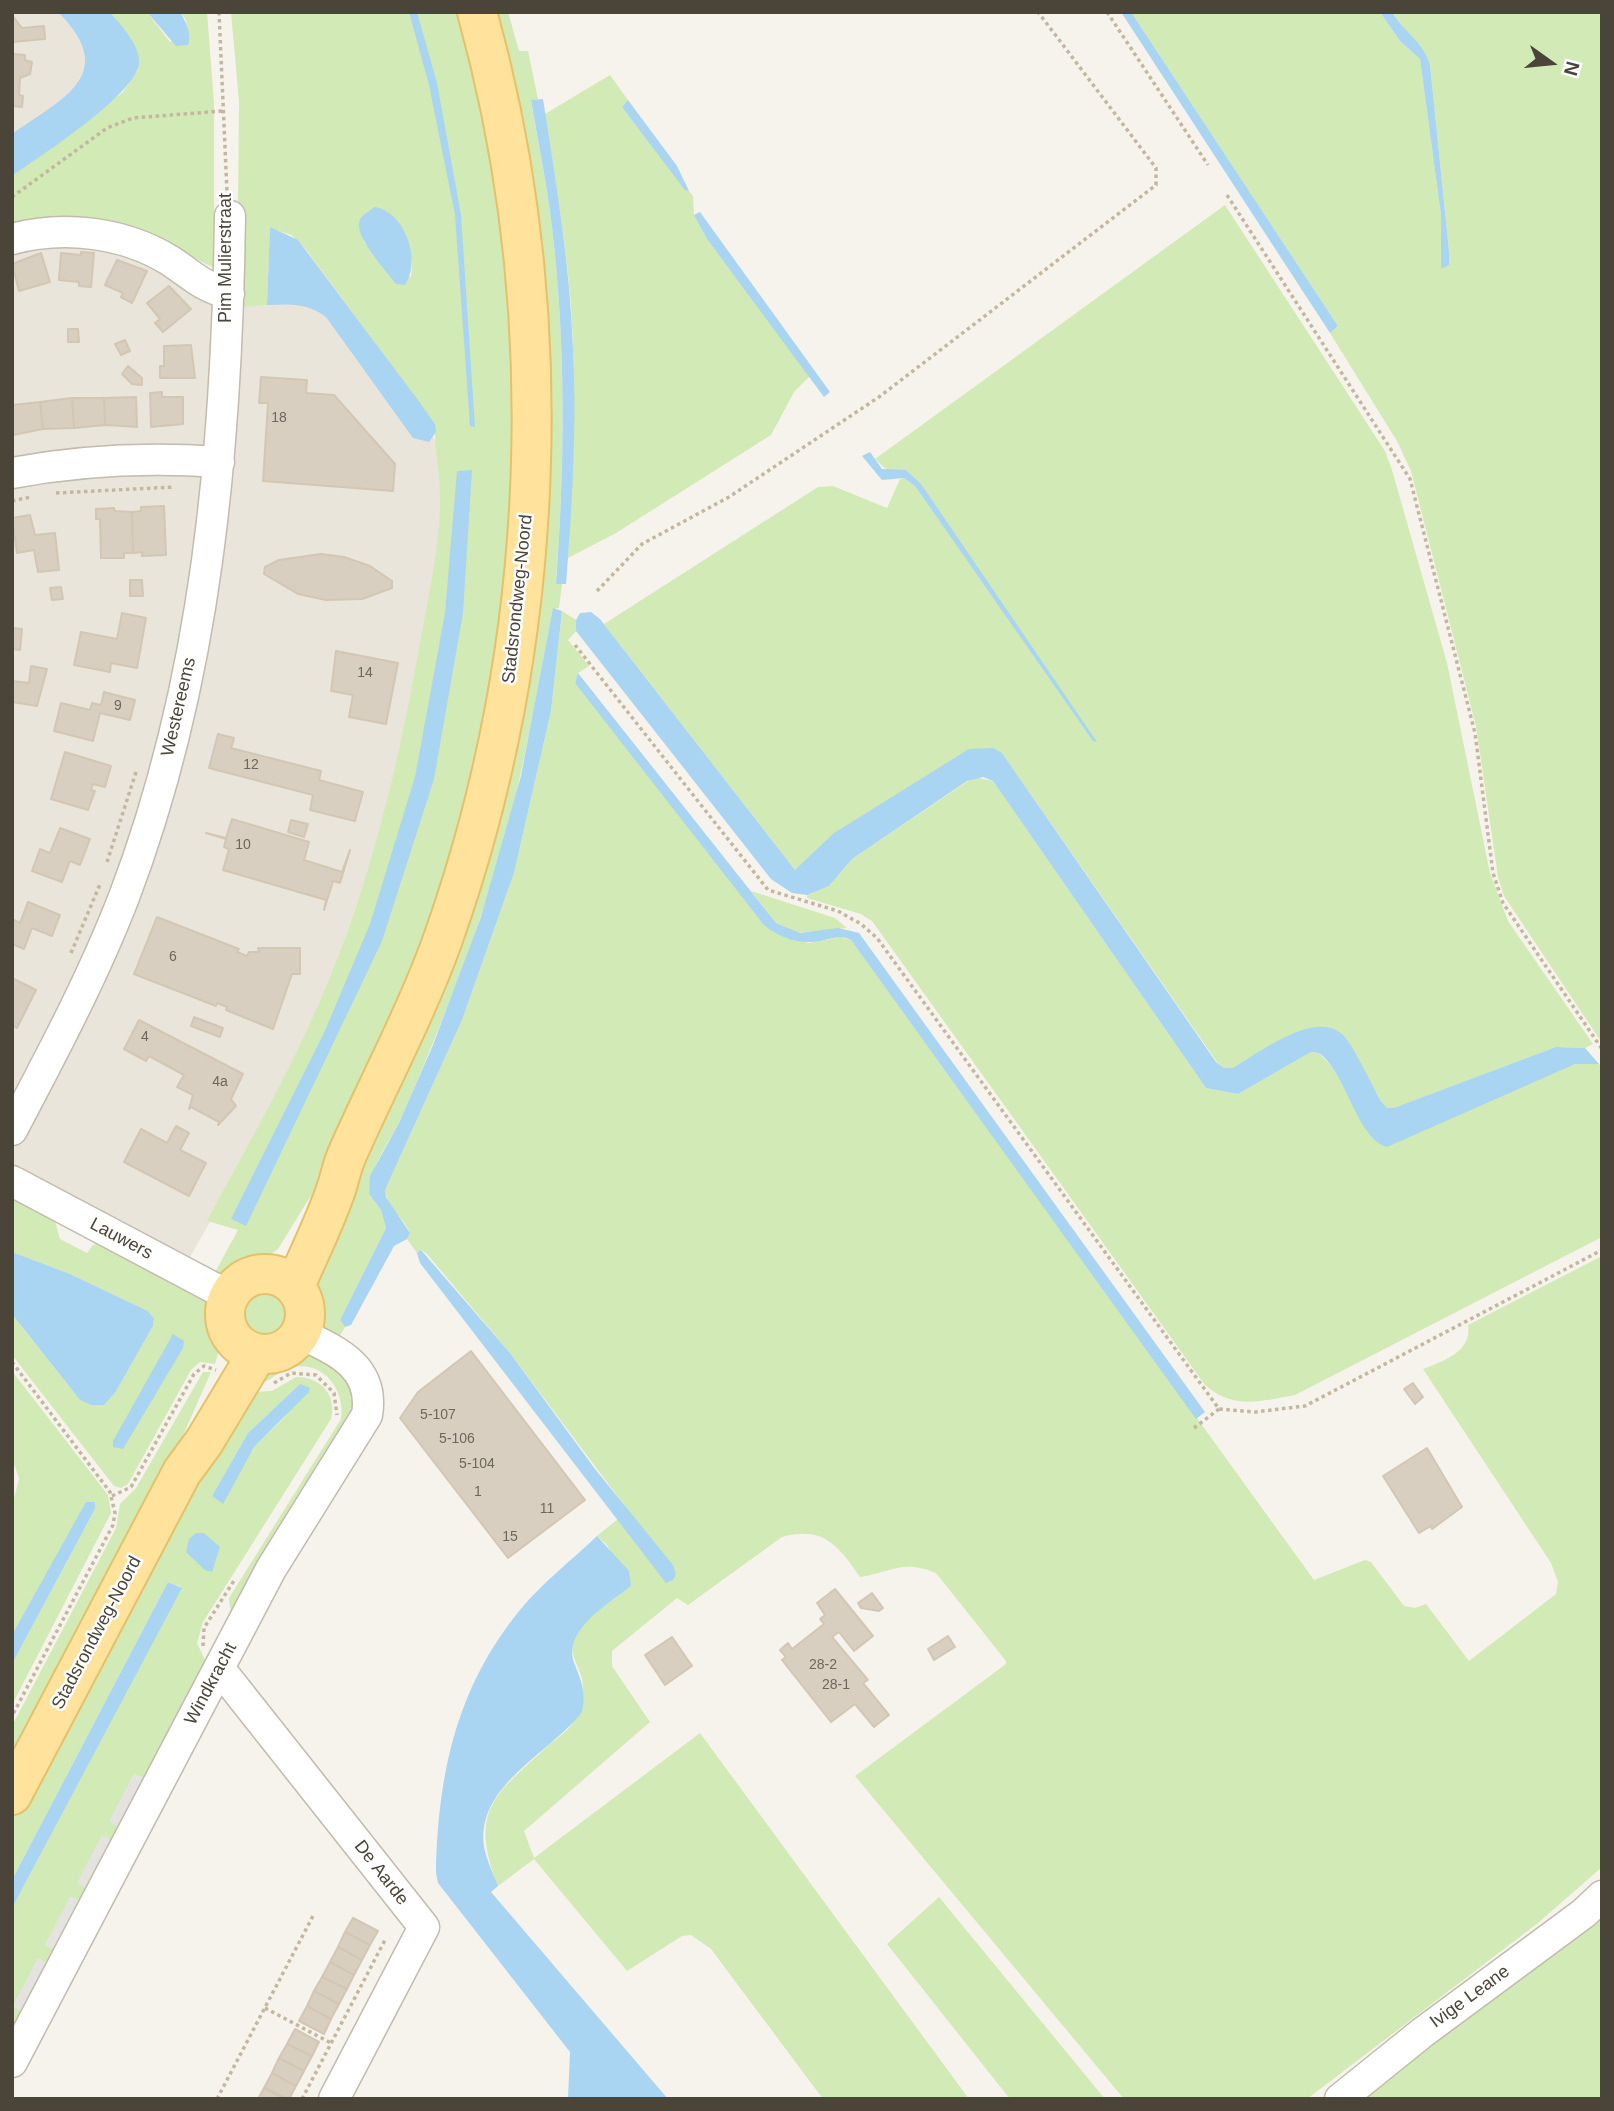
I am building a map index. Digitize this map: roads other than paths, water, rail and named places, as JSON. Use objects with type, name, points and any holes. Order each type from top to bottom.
[{"type":"main road","name":"Stadsrondweg-Noord","points":[[282,1280],[323,1187],[344,1161],[408,1029],[443,937],[471,846],[496,755],[509,688],[523,578],[530,476],[530,355],[520,226],[499,107],[477,12]]},
{"type":"main road","points":[[253,1275],[282,1280],[304,1301],[306,1318],[301,1334],[290,1347],[274,1354],[238,1362],[227,1327],[225,1311],[229,1296],[239,1283],[253,1275]]},
{"type":"main road","name":"Stadsrondweg-Noord","points":[[12,1795],[182,1472],[190,1438],[238,1362]]},
{"type":"street","name":"Pim Mulierstraat","points":[[206,461],[229,294],[230,216]]},
{"type":"street","points":[[12,239],[34,233],[78,233],[127,240],[169,260],[202,286],[229,294]]},
{"type":"street","points":[[12,473],[73,463],[156,458],[206,461]]},
{"type":"street","name":"Westereems","points":[[12,1130],[84,990],[124,896],[159,790],[188,674],[206,581],[206,461]]},
{"type":"street","name":"Lauwers","points":[[12,1181],[229,1296]]},
{"type":"street","name":"Windkracht","points":[[12,2062],[271,1569],[367,1415],[367,1389],[353,1363],[301,1334]]},
{"type":"street","name":"De Aarde","points":[[219,1668],[424,1927],[334,2099]]},
{"type":"street","name":"Ivige Leane","points":[[1340,2099],[1422,2032],[1584,1913],[1602,1896]]},
{"type":"water","points":[[58,12],[110,12],[133,42],[139,63],[134,76],[123,91],[85,124],[12,176],[12,134],[65,97],[84,69],[84,53],[76,34]]},
{"type":"water","points":[[147,12],[180,12],[188,29],[188,45],[176,46]]},
{"type":"water","points":[[409,12],[417,12],[437,83],[461,215],[475,427],[470,426],[455,215],[429,85]]},
{"type":"water","points":[[1121,12],[1131,12],[1338,326],[1330,333]]},
{"type":"water","points":[[1380,12],[1392,12],[1419,44],[1430,65],[1449,251],[1449,265],[1441,269],[1441,215],[1420,59],[1400,41]]},
{"type":"water","points":[[543,99],[566,254],[573,349],[573,467],[566,584],[556,584],[563,405],[557,271],[531,100]]},
{"type":"water","points":[[628,100],[677,166],[689,191],[685,190],[622,107]]},
{"type":"water","points":[[374,207],[394,218],[408,238],[412,263],[405,285],[396,284],[371,252],[361,233],[361,218]]},
{"type":"water","points":[[700,212],[830,392],[824,397],[707,239],[694,215]]},
{"type":"water","points":[[270,227],[298,240],[418,400],[435,424],[436,432],[429,442],[413,438],[326,317],[305,307],[267,305]]},
{"type":"water","points":[[870,452],[882,469],[906,470],[921,484],[1097,742],[1093,741],[915,486],[904,478],[882,480],[862,456]]},
{"type":"water","points":[[472,470],[463,613],[434,779],[382,941],[246,1226],[231,1219],[324,1033],[370,924],[415,777],[445,613],[457,471]]},
{"type":"water","points":[[553,608],[562,611],[551,711],[514,873],[462,1020],[385,1190],[386,1197],[410,1233],[407,1239],[394,1246],[351,1325],[345,1327],[340,1320],[386,1228],[381,1210],[369,1194],[370,1176],[399,1123],[433,1045],[481,917],[521,776]]},
{"type":"water","points":[[591,612],[600,619],[795,870],[834,833],[969,749],[993,748],[1002,753],[1216,1062],[1224,1068],[1233,1068],[1272,1044],[1302,1030],[1330,1028],[1346,1039],[1381,1101],[1387,1108],[1394,1108],[1556,1047],[1585,1048],[1599,1064],[1575,1064],[1387,1147],[1368,1132],[1337,1075],[1319,1053],[1311,1052],[1238,1094],[1206,1088],[993,781],[983,777],[967,781],[852,859],[829,886],[807,895],[792,893],[771,879],[576,631],[576,620],[580,613]]},
{"type":"water","points":[[578,673],[776,923],[800,933],[838,928],[859,933],[1205,1412],[1196,1419],[851,940],[841,937],[817,942],[793,940],[764,925],[575,683]]},
{"type":"water","points":[[421,1250],[510,1353],[595,1469],[673,1565],[676,1574],[673,1580],[666,1583],[420,1263],[417,1253]]},
{"type":"water","points":[[12,1252],[70,1274],[148,1311],[154,1318],[153,1326],[115,1393],[104,1405],[91,1405],[80,1400],[12,1314]]},
{"type":"water","points":[[173,1334],[184,1341],[183,1348],[123,1449],[113,1447],[113,1441]]},
{"type":"water","points":[[300,1384],[310,1388],[309,1392],[254,1447],[223,1504],[212,1496],[248,1433]]},
{"type":"water","points":[[86,1502],[95,1502],[95,1509],[12,1664],[12,1635]]},
{"type":"water","points":[[196,1533],[204,1533],[220,1547],[212,1572],[205,1570],[186,1552],[189,1539]]},
{"type":"water","points":[[597,1536],[629,1571],[631,1586],[599,1610],[575,1641],[572,1652],[583,1688],[582,1712],[500,1792],[489,1811],[484,1832],[486,1855],[498,1886],[491,1892],[668,2099],[568,2099],[570,2052],[438,1883],[436,1873],[441,1802],[447,1767],[455,1734],[480,1670],[520,1610],[547,1581]]},
{"type":"water","points":[[168,1582],[182,1588],[12,1908],[12,1880]]}]
